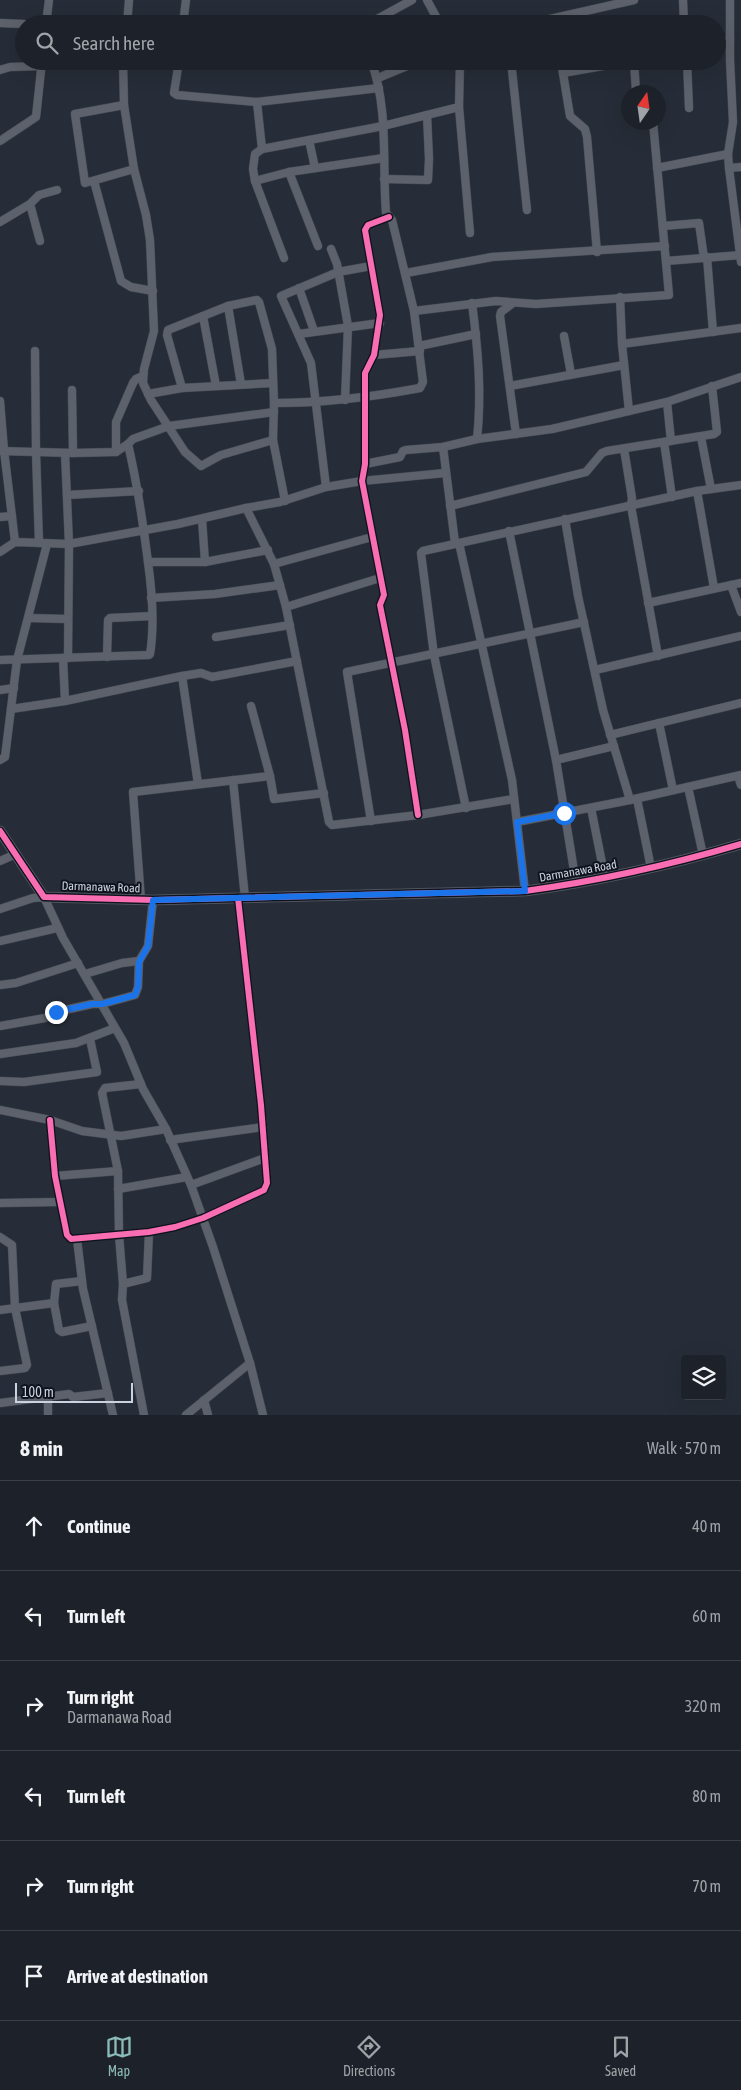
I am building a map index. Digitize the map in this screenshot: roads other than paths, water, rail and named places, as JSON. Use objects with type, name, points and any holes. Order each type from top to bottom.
[{"type":"street","points":[[47,15],[49,0]]},
{"type":"street","points":[[128,15],[129,0]]},
{"type":"street","points":[[184,15],[186,0]]},
{"type":"street","points":[[384,15],[412,0]]},
{"type":"street","points":[[427,0],[435,15]]},
{"type":"street","points":[[577,15],[634,0]]},
{"type":"street","points":[[684,0],[684,15]]},
{"type":"street","points":[[666,261],[741,257],[728,154],[733,122],[730,0]]},
{"type":"street","points":[[0,23],[15,24]]},
{"type":"street","points":[[726,41],[730,40]]},
{"type":"street","points":[[0,70],[15,67]]},
{"type":"street","points":[[0,141],[35,119],[41,70]]},
{"type":"street","points":[[123,70],[124,105],[134,169],[148,224],[154,321],[154,331],[142,376],[148,394],[185,452],[201,466],[214,458],[273,440]]},
{"type":"street","points":[[178,70],[174,93],[177,95],[257,102],[379,88]]},
{"type":"street","points":[[274,403],[314,403],[364,398],[420,388],[423,382],[420,348],[406,273],[392,220],[388,215],[385,203],[383,126],[378,78],[375,70]]},
{"type":"street","points":[[378,78],[397,70]]},
{"type":"street","points":[[460,70],[459,107],[470,233]]},
{"type":"street","points":[[511,70],[527,210]]},
{"type":"street","points":[[562,70],[570,116],[585,129],[587,137],[597,252]]},
{"type":"street","points":[[563,73],[580,70]]},
{"type":"street","points":[[634,70],[635,85]]},
{"type":"street","points":[[688,70],[690,108]]},
{"type":"street","points":[[257,102],[262,149]]},
{"type":"street","points":[[124,105],[74,114],[84,182],[94,181],[134,169]]},
{"type":"street","points":[[284,258],[255,181],[255,154],[262,149],[383,126],[459,107]]},
{"type":"street","points":[[384,179],[428,180],[427,115]]},
{"type":"street","points":[[414,311],[496,301],[536,304],[669,295],[654,130]]},
{"type":"street","points":[[310,140],[315,168]]},
{"type":"street","points":[[657,168],[728,154]]},
{"type":"street","points":[[255,181],[289,172],[384,158]]},
{"type":"street","points":[[729,168],[741,167]]},
{"type":"street","points":[[289,172],[318,246]]},
{"type":"street","points":[[94,181],[121,281],[131,287],[153,291]]},
{"type":"street","points":[[0,222],[30,204],[40,195],[57,190]]},
{"type":"street","points":[[30,204],[40,240]]},
{"type":"street","points":[[388,215],[366,227],[380,323],[374,355],[365,373],[365,464],[362,481],[384,595],[380,606],[405,730],[418,815]]},
{"type":"street","points":[[663,226],[699,224],[705,258],[713,332]]},
{"type":"street","points":[[406,273],[492,257],[597,252],[665,246]]},
{"type":"street","points":[[332,249],[348,326],[346,400]]},
{"type":"street","points":[[326,487],[314,403],[311,363],[281,296],[338,272],[371,266]]},
{"type":"street","points":[[299,288],[314,331]]},
{"type":"street","points":[[620,297],[622,344],[629,411]]},
{"type":"street","points":[[182,388],[168,330],[228,306],[254,300],[259,302],[272,349],[273,440],[285,501]]},
{"type":"street","points":[[472,303],[481,397],[478,439]]},
{"type":"street","points":[[513,303],[501,312],[500,316],[516,434]]},
{"type":"street","points":[[228,306],[241,384]]},
{"type":"street","points":[[203,316],[216,386]]},
{"type":"street","points":[[299,334],[380,323]]},
{"type":"street","points":[[622,344],[741,328]]},
{"type":"street","points":[[374,355],[420,348],[476,334]]},
{"type":"street","points":[[564,336],[571,374]]},
{"type":"street","points":[[0,760],[5,756],[17,660],[29,618],[43,543],[36,452],[35,351]]},
{"type":"street","points":[[510,386],[624,365]]},
{"type":"street","points":[[116,452],[118,419],[123,411],[133,383],[142,376]]},
{"type":"street","points":[[365,464],[400,457],[403,451],[406,450],[552,429],[667,402],[741,377]]},
{"type":"street","points":[[148,394],[182,388],[273,383]]},
{"type":"street","points":[[450,506],[586,472],[602,453],[714,434],[717,432],[712,386]]},
{"type":"street","points":[[72,390],[73,454]]},
{"type":"street","points":[[0,401],[2,450],[15,542]]},
{"type":"street","points":[[667,402],[672,497]]},
{"type":"street","points":[[2,450],[73,454],[116,452],[133,439],[170,426],[274,412]]},
{"type":"street","points":[[701,437],[711,489]]},
{"type":"street","points":[[0,660],[149,655],[152,616],[148,562],[139,491],[128,444]]},
{"type":"street","points":[[442,446],[457,543],[512,780],[525,891]]},
{"type":"street","points":[[624,449],[631,506],[658,656]]},
{"type":"street","points":[[65,453],[69,544],[65,701]]},
{"type":"street","points":[[0,552],[15,542],[69,544],[144,531],[285,501],[326,487],[362,481],[445,473]]},
{"type":"street","points":[[466,808],[434,655],[421,553],[565,519],[697,491],[741,485]]},
{"type":"street","points":[[67,495],[139,491]]},
{"type":"street","points":[[697,491],[714,588]]},
{"type":"street","points":[[246,508],[274,564],[286,607],[329,822],[332,825],[371,821],[466,808],[514,799]]},
{"type":"street","points":[[0,518],[12,516]]},
{"type":"street","points":[[202,518],[205,562]]},
{"type":"street","points":[[565,519],[584,622],[610,735],[633,799],[652,868]]},
{"type":"street","points":[[509,531],[556,760],[576,883]]},
{"type":"street","points":[[274,564],[372,536]]},
{"type":"street","points":[[148,562],[205,562],[246,556],[268,550]]},
{"type":"street","points":[[286,607],[380,578]]},
{"type":"street","points":[[648,603],[741,582]]},
{"type":"street","points":[[151,598],[214,594],[280,585]]},
{"type":"street","points":[[731,585],[741,612]]},
{"type":"street","points":[[107,657],[110,618],[152,616]]},
{"type":"street","points":[[29,618],[68,619]]},
{"type":"street","points":[[371,821],[346,676],[347,672],[584,622]]},
{"type":"street","points":[[216,637],[290,625]]},
{"type":"street","points":[[595,670],[741,636]]},
{"type":"street","points":[[11,709],[65,701],[182,676],[201,673],[212,677],[297,661]]},
{"type":"street","points":[[182,676],[198,784]]},
{"type":"street","points":[[0,690],[14,688]]},
{"type":"street","points":[[610,735],[741,703]]},
{"type":"street","points":[[251,706],[275,800],[324,793]]},
{"type":"street","points":[[659,723],[673,790]]},
{"type":"street","points":[[556,760],[614,746]]},
{"type":"street","points":[[517,822],[591,808],[739,775],[741,785]]},
{"type":"street","points":[[141,900],[133,792],[270,776]]},
{"type":"street","points":[[50,1120],[59,1202],[68,1237],[77,1239],[149,1232],[202,1218],[264,1190],[267,1183],[263,1127],[233,780]]},
{"type":"street","points":[[688,787],[703,855]]},
{"type":"street","points":[[591,808],[605,878]]},
{"type":"street","name":"Darmanawa Road","points":[[0,831],[44,897],[141,900],[525,891],[652,868],[741,844]]},
{"type":"street","points":[[0,861],[16,854]]},
{"type":"street","points":[[0,909],[33,898],[44,897],[57,928],[115,1028],[141,1084],[166,1130],[189,1181],[250,1363],[263,1415]]},
{"type":"street","points":[[0,1026],[45,1018],[56,1012],[102,1004],[135,995],[138,987],[139,962],[148,946],[153,900]]},
{"type":"street","points":[[0,942],[57,928]]},
{"type":"street","points":[[85,974],[122,963],[139,962]]},
{"type":"street","points":[[0,985],[16,983],[78,963]]},
{"type":"street","points":[[0,1054],[76,1043],[115,1028]]},
{"type":"street","points":[[0,1081],[24,1082],[97,1072],[90,1039]]},
{"type":"street","points":[[141,1084],[105,1088],[103,1091],[118,1171],[118,1235],[123,1284],[122,1300],[144,1415]]},
{"type":"street","points":[[0,1110],[50,1120],[82,1131],[130,1136],[166,1130]]},
{"type":"street","points":[[170,1140],[263,1127]]},
{"type":"street","points":[[118,1189],[189,1181],[265,1158]]},
{"type":"street","points":[[56,1176],[118,1171]]},
{"type":"street","points":[[0,1203],[59,1202]]},
{"type":"street","points":[[123,1284],[147,1278],[149,1232]]},
{"type":"street","points":[[0,1237],[12,1245],[16,1308],[27,1365],[25,1368],[0,1371]]},
{"type":"street","points":[[77,1239],[82,1281],[113,1415]]},
{"type":"street","points":[[82,1281],[58,1283],[56,1287],[54,1303],[60,1331],[92,1326]]},
{"type":"street","points":[[0,1310],[54,1303]]},
{"type":"street","points":[[186,1415],[250,1363]]},
{"type":"street","points":[[0,1403],[69,1394],[74,1397],[108,1392]]},
{"type":"street","points":[[48,1397],[48,1415]]},
{"type":"street","points":[[204,1400],[208,1415]]}]
